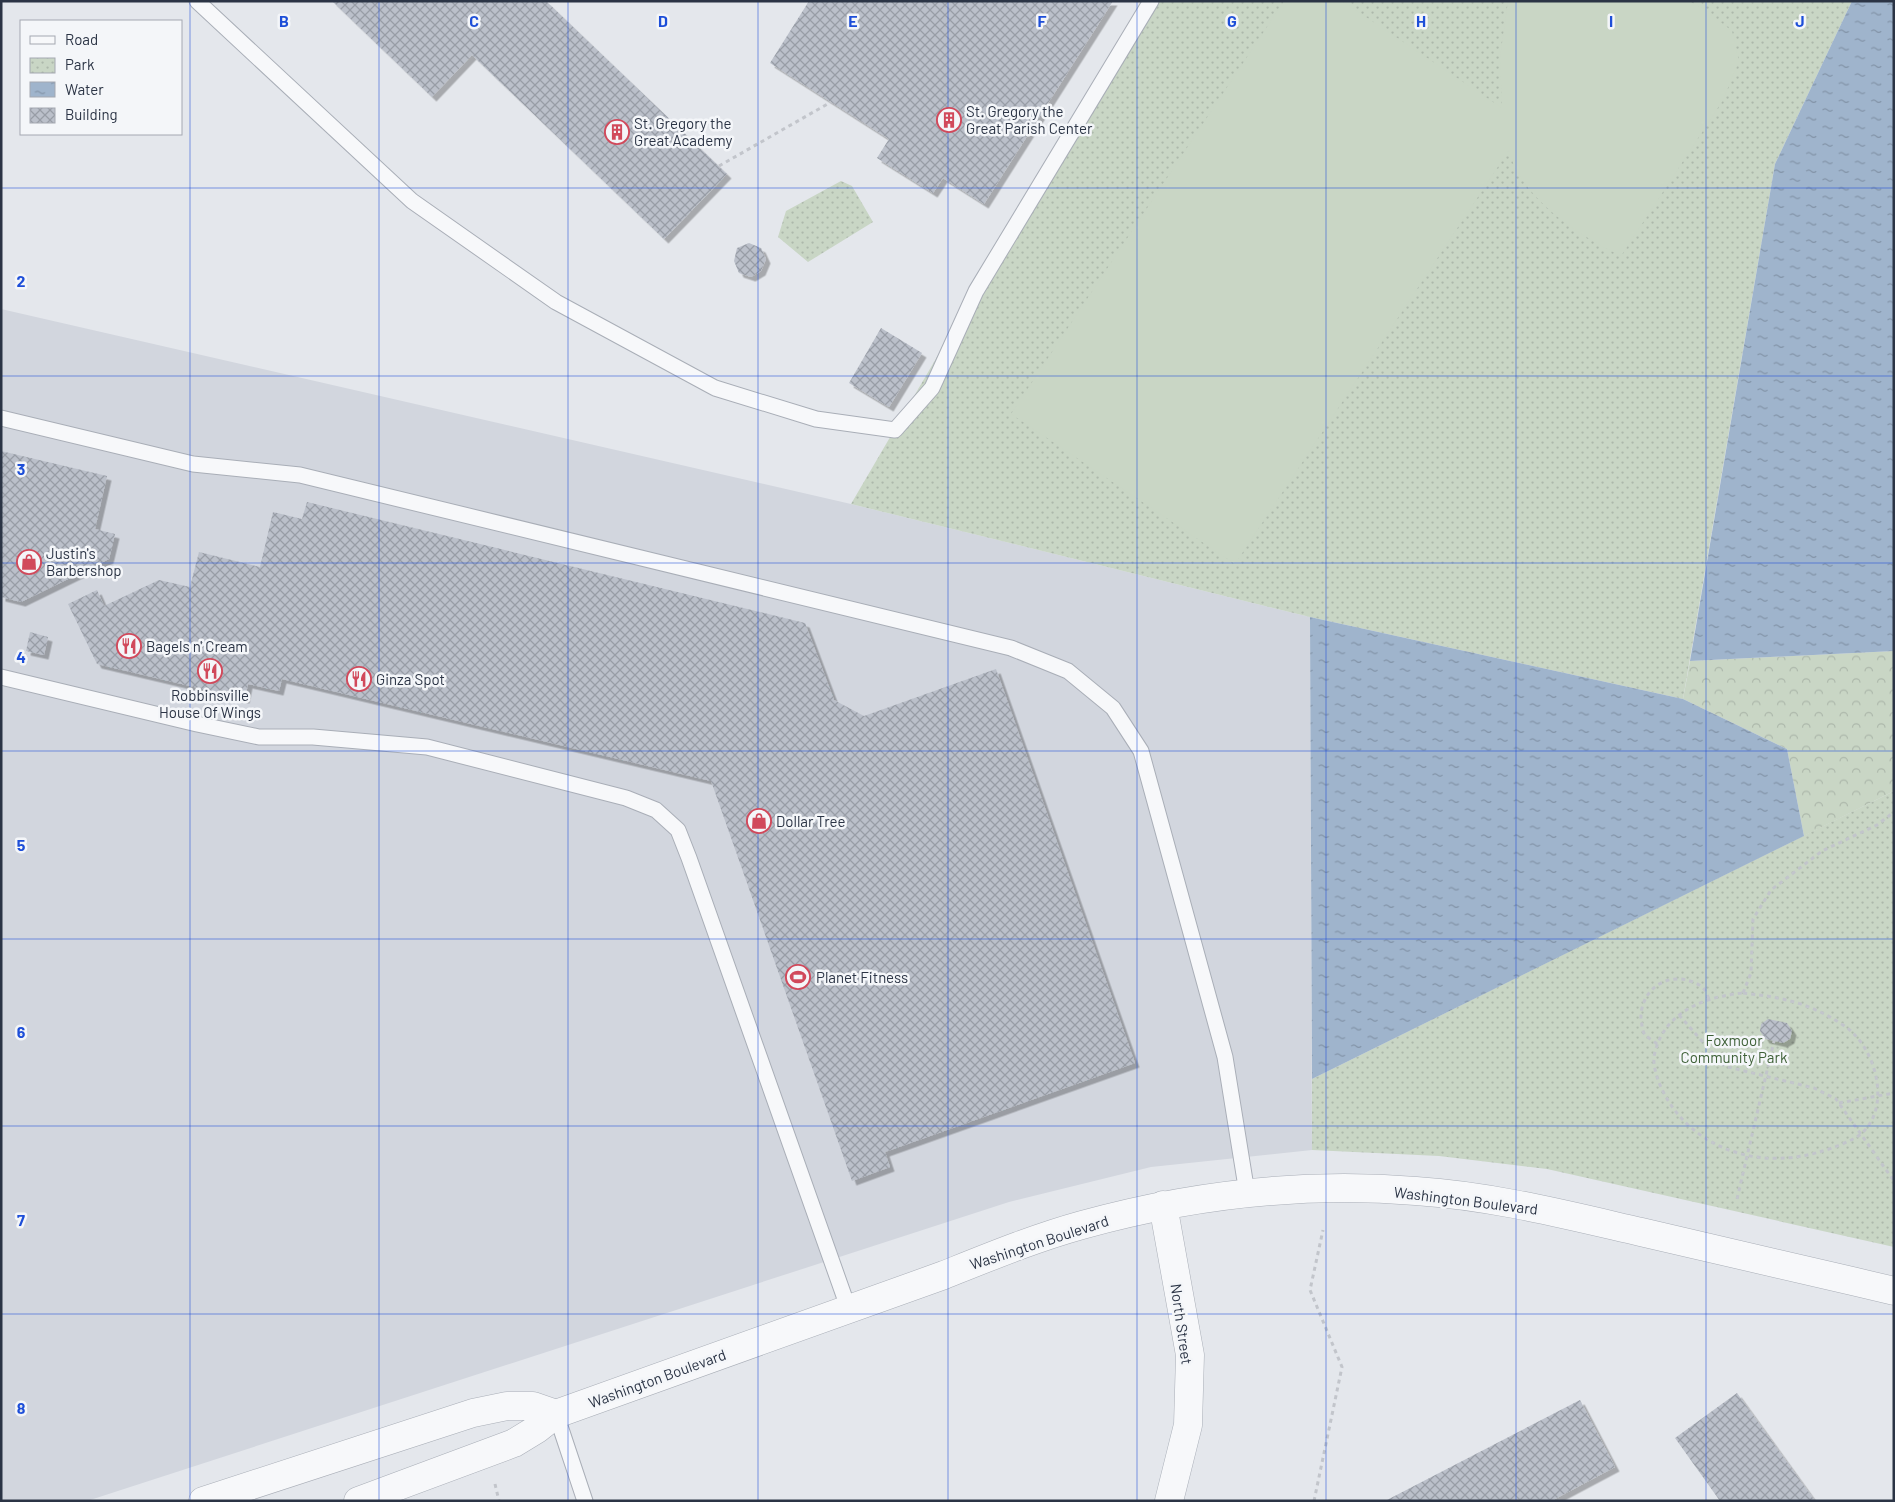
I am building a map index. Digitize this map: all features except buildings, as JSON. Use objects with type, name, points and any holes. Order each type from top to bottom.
[{"type":"street","name":"Washington Boulevard","points":[[358,1501],[514,1443],[537,1429],[556,1414],[849,1310],[1001,1252],[1081,1225],[1163,1206],[1247,1193],[1332,1188],[1416,1191],[1517,1203],[1894,1291]]},
{"type":"street","name":"North Street","points":[[1163,1206],[1190,1355],[1188,1425],[1169,1501]]},
{"type":"street","points":[[202,1501],[473,1413],[507,1406],[533,1406],[556,1414]]},
{"type":"lane","points":[[197,1],[412,201],[556,302],[715,388],[816,419],[895,430],[932,388],[976,291],[1151,1]]},
{"type":"lane","points":[[1,418],[193,464],[300,475],[1011,648],[1068,671],[1113,708],[1141,751],[1225,1057],[1247,1193]]},
{"type":"lane","points":[[1,676],[197,724],[260,737],[312,737],[427,747],[626,798],[656,810],[678,830],[689,858],[849,1310]]},
{"type":"lane","points":[[556,1414],[585,1501]]},
{"type":"path","points":[[719,166],[832,102]]},
{"type":"path","points":[[1743,993],[1751,973],[1752,919],[1771,890],[1822,851],[1877,825],[1894,812]]},
{"type":"path","points":[[1657,1044],[1644,1034],[1641,1021],[1641,1008],[1646,996],[1653,988],[1661,982],[1672,980],[1694,982],[1704,988],[1709,1000]]},
{"type":"path","points":[[1743,993],[1778,996],[1804,1004],[1844,1025],[1859,1040],[1871,1059],[1878,1080],[1878,1096],[1872,1119],[1860,1134],[1830,1149],[1791,1159],[1773,1159],[1748,1156],[1717,1145],[1698,1132],[1679,1115],[1666,1098],[1657,1077],[1653,1061],[1657,1044],[1666,1026],[1679,1015],[1709,1000],[1721,995],[1743,993]]},
{"type":"path","points":[[1679,1015],[1724,1066],[1814,1088],[1836,1099],[1894,1181]]},
{"type":"path","points":[[1737,1199],[1774,1041]]},
{"type":"path","points":[[1839,1103],[1894,1093]]},
{"type":"path","points":[[1314,1501],[1342,1367],[1310,1290],[1323,1230]]},
{"type":"path","points":[[495,1483],[499,1501]]},
{"type":"shaded area","points":[[1,309],[851,504],[1310,617],[1312,1150],[1151,1167],[1009,1202],[87,1501],[1,1501]]},
{"type":"green space","points":[[1145,1],[1852,1],[1775,164],[1683,699],[1310,617],[851,504]]},
{"type":"green space","points":[[1284,1],[1342,1],[1502,108],[1500,57],[1508,1],[1689,1],[1705,10],[1732,31],[1739,61],[1723,100],[1621,256],[1576,230],[1548,209],[1536,197],[1515,168],[1509,150],[1235,564],[1011,414]]},
{"type":"green space","points":[[841,181],[852,186],[873,222],[808,262],[778,237],[786,211]]},
{"type":"green space","points":[[1894,651],[1894,791],[1804,836],[1787,749],[1683,699],[1690,661]]},
{"type":"green space","name":"Foxmoor Community Park","points":[[1894,791],[1894,1247],[1547,1169],[1439,1156],[1312,1150],[1312,1079]]},
{"type":"water","points":[[1852,1],[1894,1],[1894,651],[1690,661],[1775,164]]},
{"type":"water","points":[[1310,617],[1683,699],[1787,749],[1804,836],[1312,1079]]},
{"type":"place","name":"St. Gregory the Great Parish Center","points":[[949,120]]},
{"type":"place","name":"St. Gregory the Great Academy","points":[[617,132]]},
{"type":"place","name":"Justin's Barbershop","points":[[29,562]]},
{"type":"place","name":"Bagels n' Cream","points":[[129,646]]},
{"type":"place","name":"Robbinsville House Of Wings","points":[[210,671]]},
{"type":"place","name":"Ginza Spot","points":[[359,679]]},
{"type":"place","name":"Dollar Tree","points":[[759,821]]},
{"type":"place","name":"Planet Fitness","points":[[798,977]]}]
